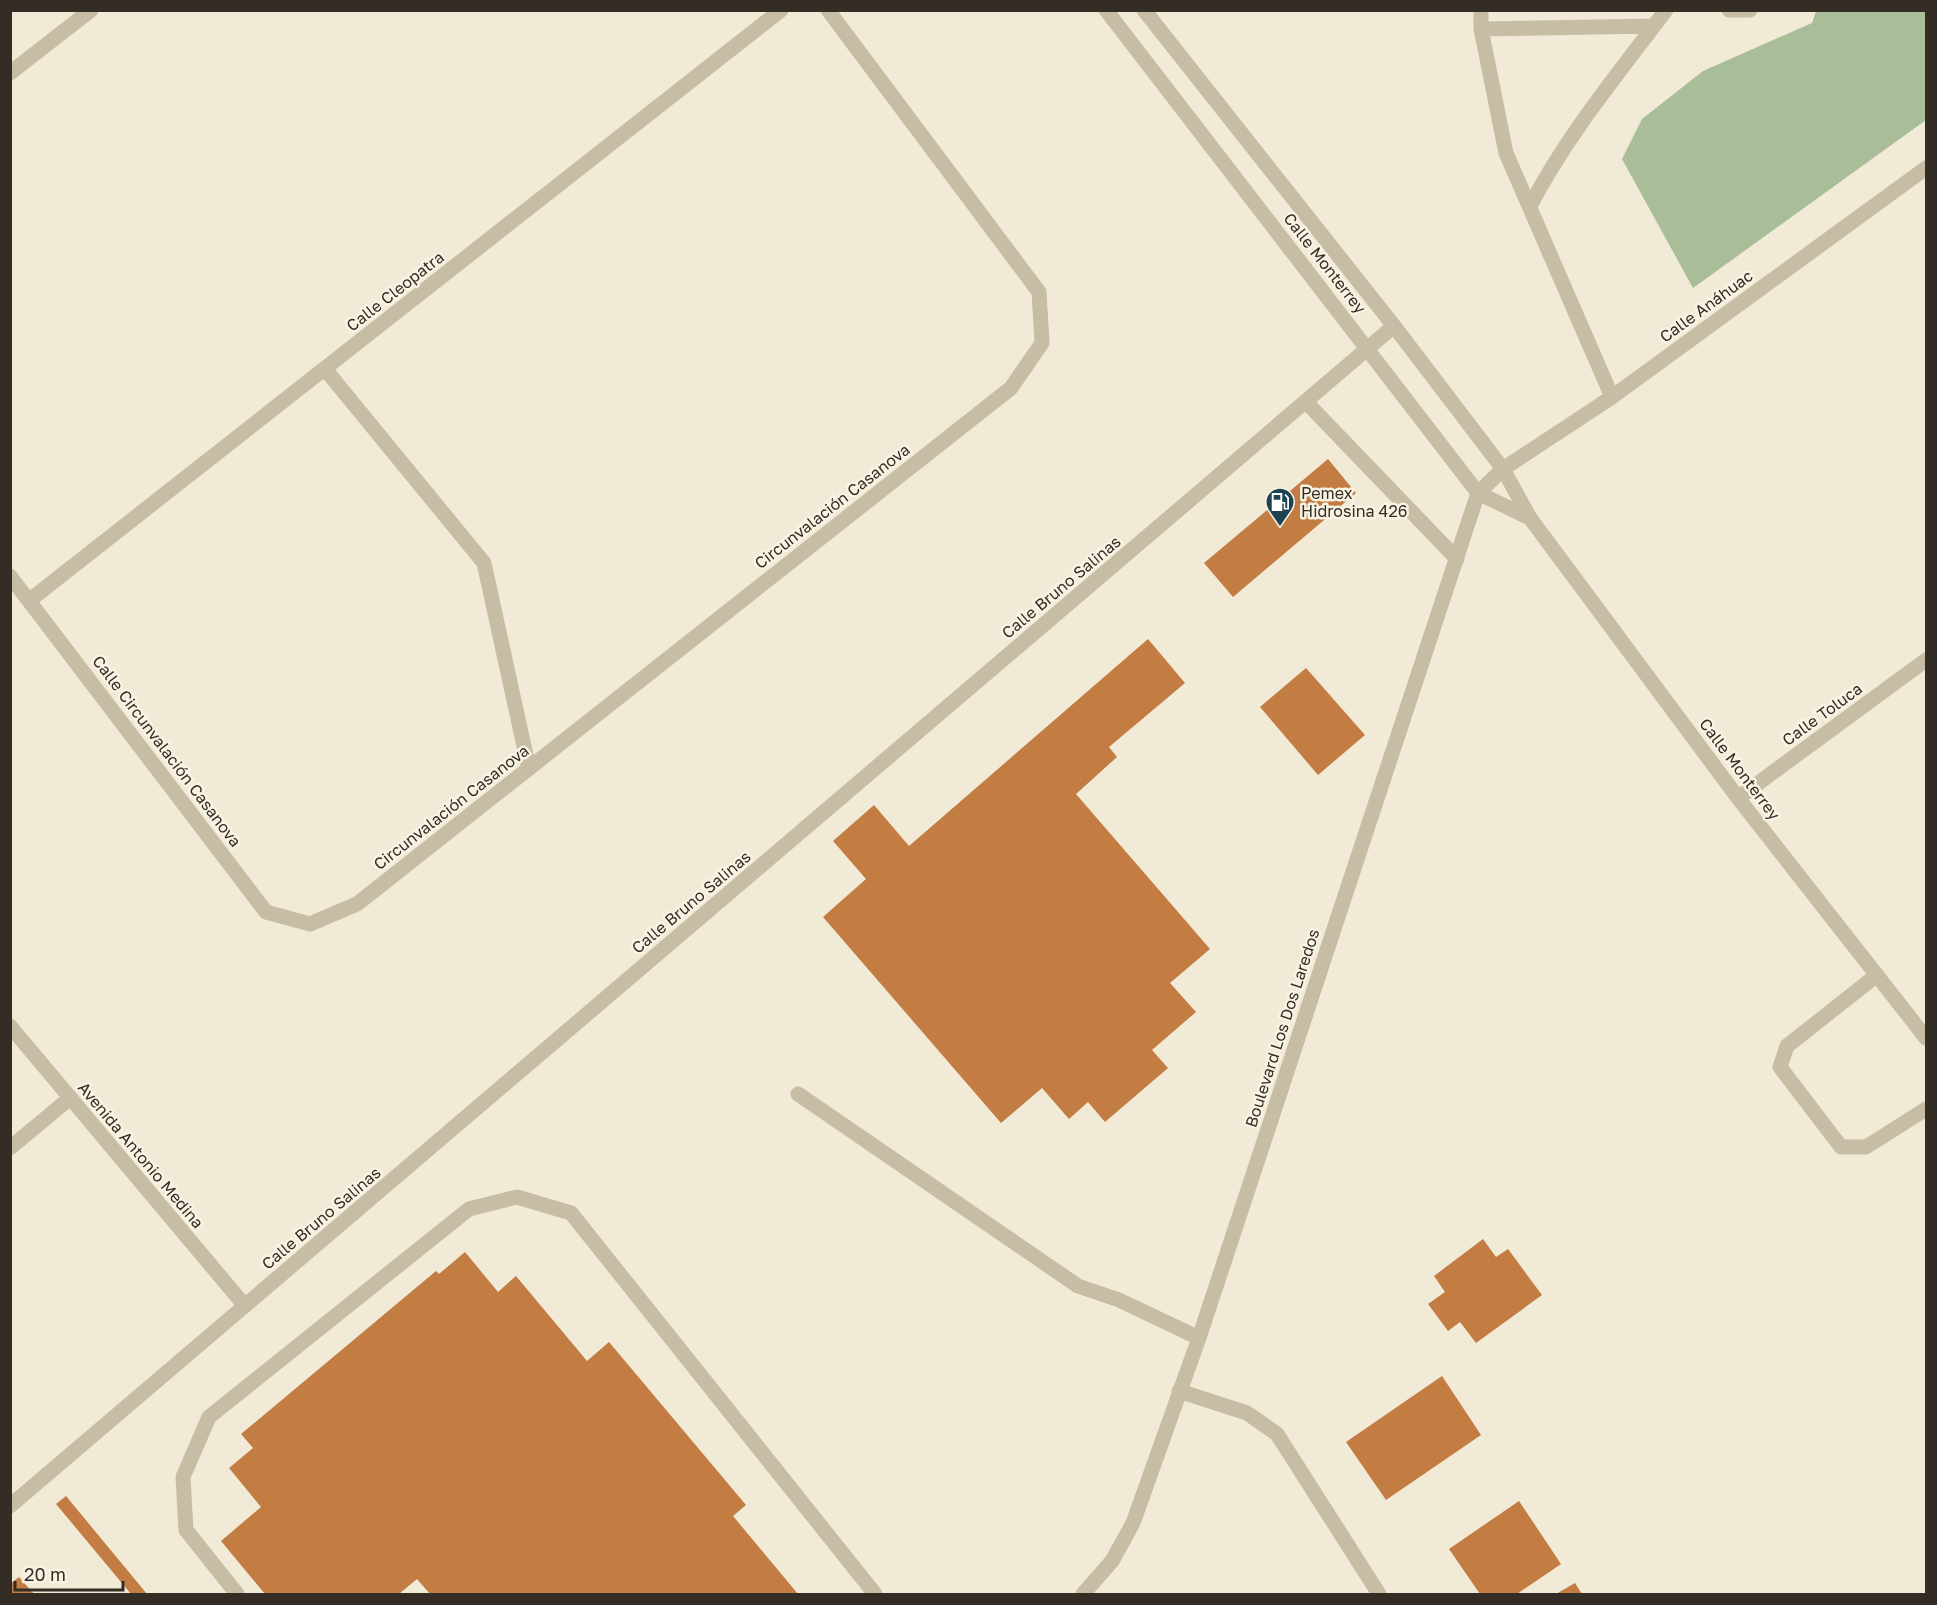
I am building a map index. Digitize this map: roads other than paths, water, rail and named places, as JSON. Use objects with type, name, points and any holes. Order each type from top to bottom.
[{"type":"street","points":[[10,73],[91,10]]},
{"type":"street","name":"Calle Cleopatra","points":[[30,600],[781,10]]},
{"type":"street","name":"Circunvalación Casanova","points":[[310,924],[357,904],[1011,388],[1042,343],[1039,292],[828,10]]},
{"type":"street","name":"Calle Monterrey","points":[[1106,10],[1369,348],[1478,493],[1530,518]]},
{"type":"street","name":"Calle Monterrey","points":[[1144,10],[1394,326],[1503,469],[1530,518],[1738,798],[1926,1038]]},
{"type":"street","points":[[1480,10],[1481,29],[1506,153],[1612,397]]},
{"type":"street","points":[[1530,206],[1551,167],[1601,94],[1666,10]]},
{"type":"street","points":[[1729,10],[1750,10]]},
{"type":"street","points":[[1481,29],[1654,26]]},
{"type":"street","name":"Calle Anáhuac","points":[[1503,469],[1612,397],[1926,168]]},
{"type":"street","name":"Calle Bruno Salinas","points":[[10,1506],[1394,326]]},
{"type":"street","points":[[325,369],[484,563],[529,769]]},
{"type":"street","points":[[1306,402],[1457,559]]},
{"type":"street","name":"Boulevard Los Dos Laredos","points":[[1083,1594],[1112,1561],[1133,1523],[1199,1338],[1478,493],[1503,469]]},
{"type":"street","name":"Calle Circunvalación Casanova","points":[[10,576],[266,912],[310,924]]},
{"type":"street","name":"Calle Toluca","points":[[1738,798],[1926,660]]},
{"type":"street","points":[[1877,975],[1787,1046],[1780,1067],[1841,1147],[1866,1147],[1926,1109]]},
{"type":"street","name":"Avenida Antonio Medina","points":[[10,1026],[245,1306]]},
{"type":"street","points":[[798,1094],[1078,1286],[1119,1300],[1199,1338]]},
{"type":"street","points":[[10,1148],[70,1098]]},
{"type":"street","points":[[237,1594],[186,1530],[183,1477],[209,1417],[469,1209],[517,1197],[571,1213],[875,1594]]},
{"type":"street","points":[[1179,1391],[1247,1413],[1277,1434],[1378,1594]]},
{"type":"place","name":"Pemex Hidrosina 426","points":[[1280,528]]}]
